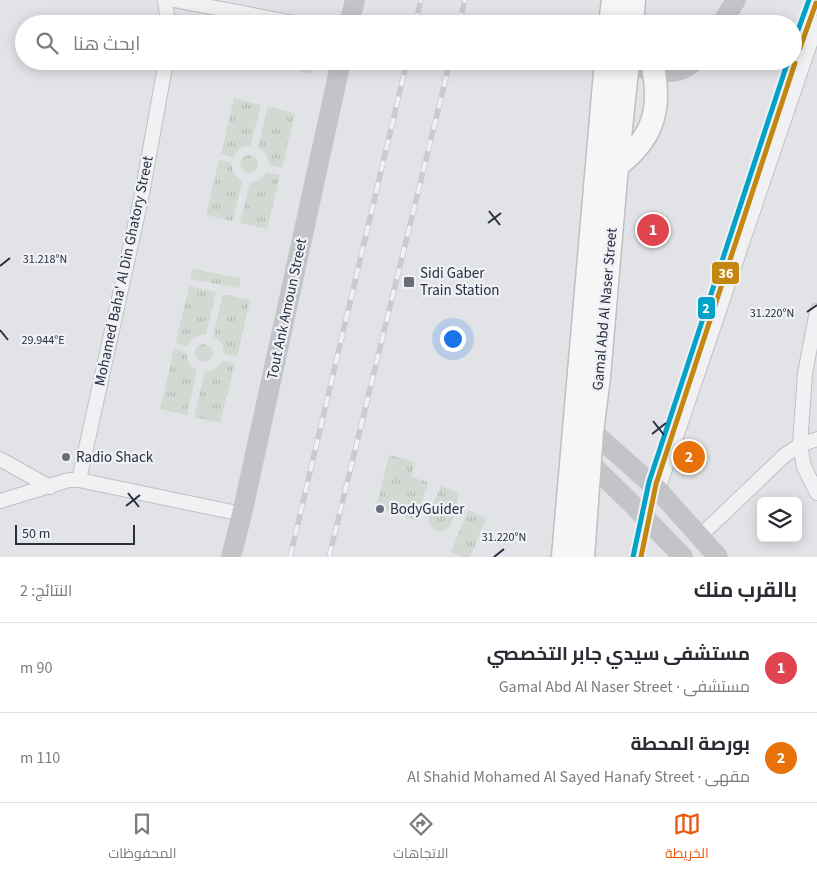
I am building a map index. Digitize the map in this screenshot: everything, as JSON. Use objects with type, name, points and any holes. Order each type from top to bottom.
[{"type":"main road","points":[[351,15],[355,0]]},
{"type":"main road","points":[[611,15],[613,0]]},
{"type":"main road","points":[[633,15],[634,0]]},
{"type":"main road","points":[[727,15],[736,0]]},
{"type":"main road","name":"Tout Ank Amoun Street","points":[[230,557],[242,514],[339,70]]},
{"type":"main road","name":"Gamal Abd Al Naser Street","points":[[583,557],[587,520],[581,458],[574,416],[619,70]]},
{"type":"main road","name":"Gamal Abd Al Naser Street","points":[[563,557],[581,458],[592,432],[599,376],[617,166],[620,70]]},
{"type":"main road","points":[[647,70],[668,73],[681,70]]},
{"type":"main road","points":[[617,166],[640,145],[654,118],[657,87],[654,72]]},
{"type":"main road","points":[[574,416],[658,490],[718,557]]},
{"type":"main road","points":[[581,458],[679,555]]},
{"type":"street","points":[[165,0],[167,15]]},
{"type":"street","points":[[174,0],[252,15]]},
{"type":"street","points":[[802,67],[817,23]]},
{"type":"street","name":"Mohamed Baha' Al Din Ghatory Street","points":[[79,480],[142,194],[164,70]]},
{"type":"street","points":[[658,490],[801,70]]},
{"type":"street","points":[[817,311],[805,373],[800,445],[804,467],[817,493]]},
{"type":"street","points":[[700,536],[785,454],[800,445],[817,439]]},
{"type":"street","points":[[0,459],[50,487]]},
{"type":"street","points":[[0,501],[69,480],[79,480],[242,514]]},
{"type":"green space","points":[[298,70],[312,70],[311,74]]},
{"type":"green space","points":[[234,98],[261,105],[251,145],[240,148],[233,157],[221,154]]},
{"type":"green space","points":[[268,107],[295,113],[282,168],[269,165],[266,155],[258,147]]},
{"type":"green space","points":[[249,155],[255,158],[258,164],[255,170],[249,173],[243,170],[240,164],[243,158]]},
{"type":"green space","points":[[219,160],[231,163],[234,174],[242,181],[233,221],[206,215]]},
{"type":"green space","points":[[267,172],[280,175],[267,229],[240,223],[250,183],[260,180]]},
{"type":"green space","points":[[192,269],[241,278],[239,288],[190,279]]},
{"type":"green space","points":[[189,286],[216,292],[206,334],[196,337],[188,346],[176,343]]},
{"type":"green space","points":[[223,294],[250,300],[237,357],[224,354],[222,343],[213,336]]},
{"type":"green space","points":[[204,344],[210,347],[213,353],[210,359],[204,362],[198,359],[195,353],[198,347]]},
{"type":"green space","points":[[174,349],[186,352],[189,363],[197,370],[187,415],[160,409]]},
{"type":"green space","points":[[223,361],[235,364],[220,423],[194,417],[205,372],[215,369]]},
{"type":"green space","points":[[389,455],[415,462],[411,477],[428,482],[416,520],[376,508]]},
{"type":"green space","points":[[441,486],[459,493],[451,524],[446,530],[439,531],[432,528],[429,517]]},
{"type":"green space","points":[[468,510],[486,518],[470,557],[463,557],[451,552]]},
{"type":"railway","points":[[417,15],[421,0]]},
{"type":"railway","points":[[461,15],[465,0]]},
{"type":"railway","points":[[290,557],[405,70]]},
{"type":"railway","points":[[329,557],[448,70]]},
{"type":"tram line","name":"2","points":[[802,19],[809,0]]},
{"type":"tram line","name":"2","points":[[633,557],[649,482],[785,70]]},
{"type":"transit line","name":"36","points":[[802,42],[816,3]]},
{"type":"transit line","name":"36","points":[[641,557],[656,484],[793,70]]},
{"type":"place","name":"مستشفى سيدي جابر التخصصي","points":[[653,230]]},
{"type":"place","name":"Sidi Gaber Train Station","points":[[409,282]]},
{"type":"place","name":"Radio Shack","points":[[66,457]]},
{"type":"place","name":"بورصة المحطة","points":[[689,457]]},
{"type":"place","name":"BodyGuider","points":[[380,509]]}]
